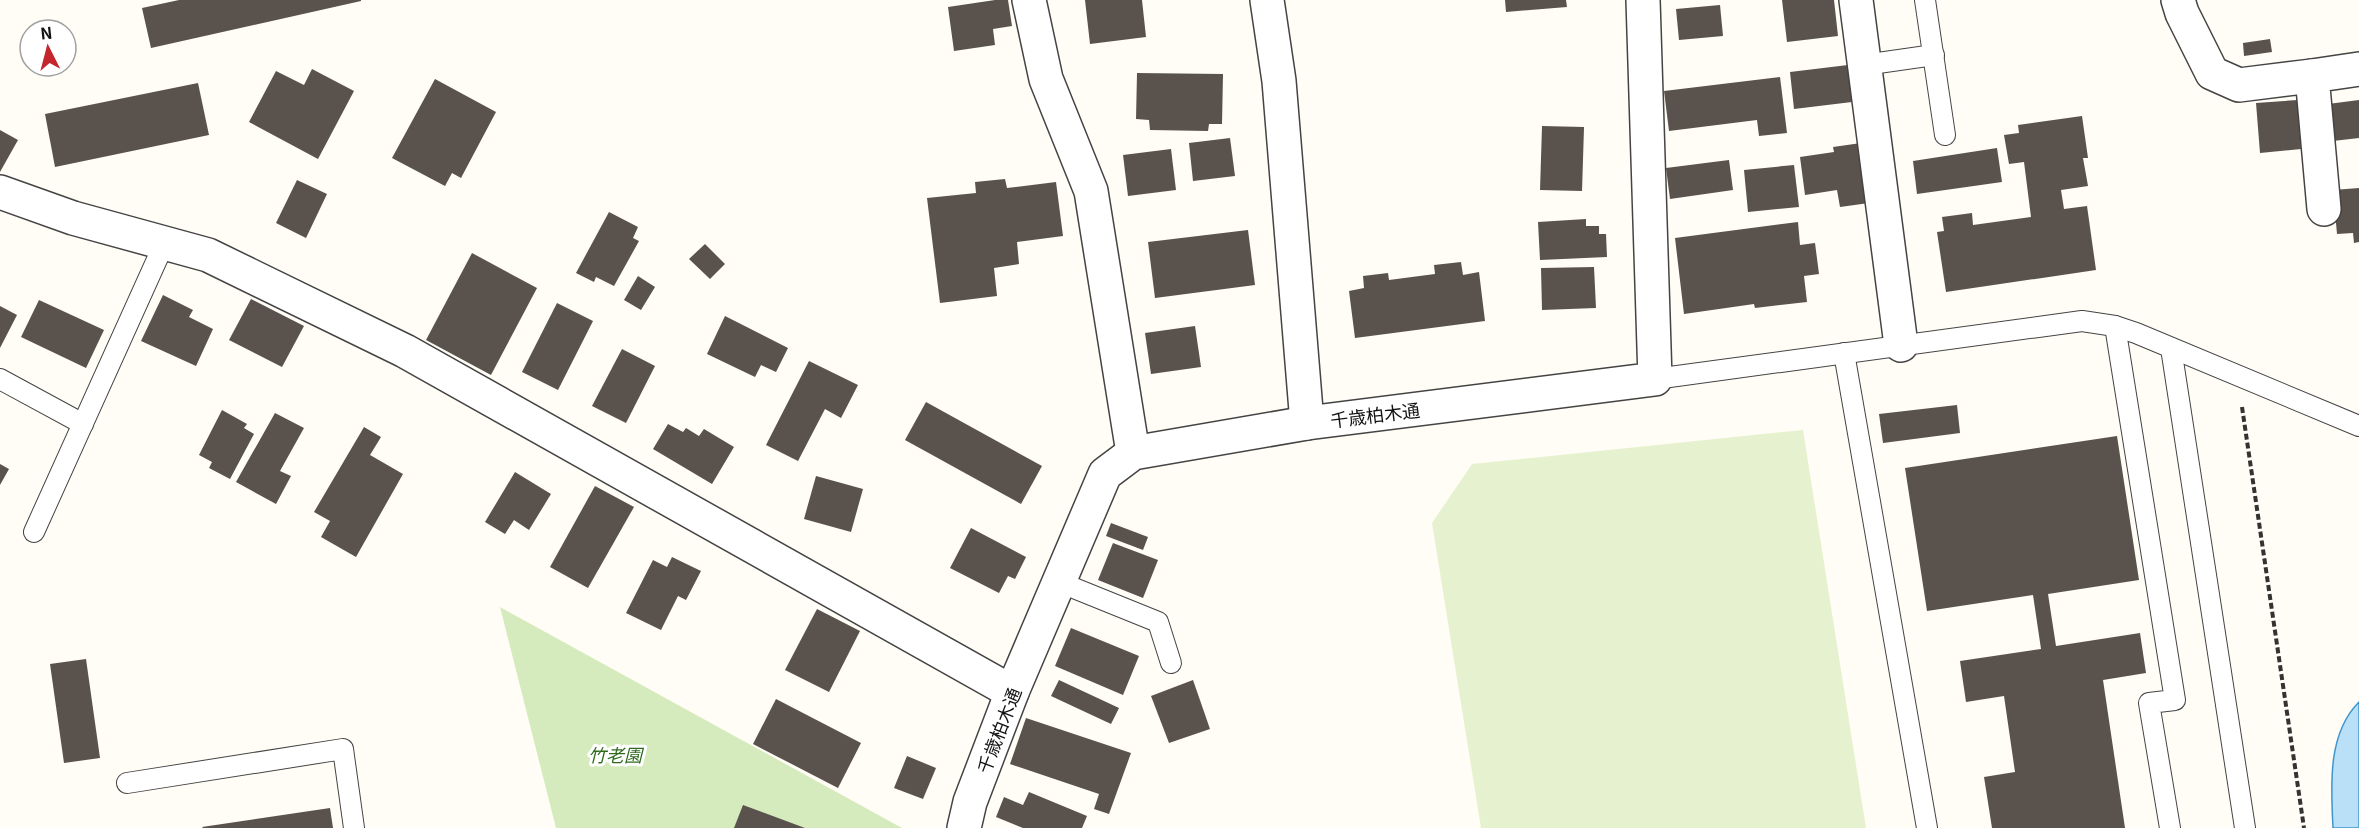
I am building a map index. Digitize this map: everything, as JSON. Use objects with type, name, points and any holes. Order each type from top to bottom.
[{"type":"street","points":[[1029,0],[1046,79],[1091,191],[1133,453]]},
{"type":"street","points":[[1267,0],[1279,81],[1307,423]]},
{"type":"street","points":[[1642,0],[1655,379]]},
{"type":"street","points":[[1856,0],[1901,345]]},
{"type":"street","points":[[2178,0],[2212,74],[2239,85],[2359,69]]},
{"type":"street","points":[[2312,76],[2324,209]]},
{"type":"street","points":[[0,192],[72,218],[208,255],[405,351],[1012,692]]},
{"type":"street","name":"千歳柏木通","points":[[964,828],[970,802],[1012,692],[1106,474],[1133,453],[1307,423],[1655,379]]},
{"type":"lane","points":[[1925,0],[1945,135]]},
{"type":"lane","points":[[1864,66],[1934,55]]},
{"type":"lane","points":[[34,532],[164,244]]},
{"type":"lane","points":[[1655,379],[2082,321],[2115,326],[2359,426]]},
{"type":"lane","points":[[2115,326],[2175,700],[2149,703],[2170,828]]},
{"type":"lane","points":[[2171,348],[2245,828]]},
{"type":"lane","points":[[1844,352],[1926,828]]},
{"type":"lane","points":[[0,379],[83,424]]},
{"type":"lane","points":[[1059,582],[1158,622],[1171,663]]},
{"type":"lane","points":[[127,783],[343,749],[354,828]]},
{"type":"path","points":[[2237,376],[2304,828]]},
{"type":"green space","points":[[1803,430],[1866,828],[1481,828],[1432,523],[1472,464]]},
{"type":"green space","name":"竹老園","points":[[500,607],[902,828],[556,828]]},
{"type":"water","points":[[2359,702],[2359,828],[2333,828],[2332,778],[2336,745],[2341,729]]},
{"type":"building","points":[[179,0],[361,1],[151,48],[142,8]]},
{"type":"building","points":[[1008,0],[1012,26],[993,29],[995,45],[954,51],[948,7]]},
{"type":"building","points":[[1085,0],[1142,0],[1146,37],[1090,44]]},
{"type":"building","points":[[1505,0],[1566,0],[1567,7],[1506,12]]},
{"type":"building","points":[[1782,0],[1834,0],[1838,36],[1787,42]]},
{"type":"building","points":[[1720,5],[1723,36],[1679,40],[1676,9]]},
{"type":"building","points":[[2270,39],[2272,52],[2244,56],[2243,43]]},
{"type":"building","points":[[1848,65],[1852,102],[1794,109],[1790,72]]},
{"type":"building","points":[[312,69],[354,91],[318,159],[249,122],[276,71],[304,85]]},
{"type":"building","points":[[1137,73],[1223,74],[1222,124],[1209,124],[1208,131],[1150,130],[1149,120],[1136,119]]},
{"type":"building","points":[[1780,77],[1787,133],[1759,136],[1757,120],[1669,131],[1664,91]]},
{"type":"building","points":[[435,79],[496,112],[461,178],[452,173],[445,186],[392,158]]},
{"type":"building","points":[[198,83],[209,135],[55,167],[45,114]]},
{"type":"building","points":[[2297,100],[2301,149],[2260,153],[2256,103]]},
{"type":"building","points":[[2359,100],[2359,138],[2333,141],[2328,104]]},
{"type":"building","points":[[2082,116],[2088,158],[2083,158],[2088,186],[2061,190],[2064,209],[2087,206],[2096,270],[1946,292],[1937,232],[1944,231],[1942,217],[1972,213],[1973,225],[2031,217],[2024,162],[2009,164],[2004,135],[2019,133],[2018,125]]},
{"type":"building","points":[[1542,126],[1584,127],[1582,191],[1540,190]]},
{"type":"building","points":[[0,130],[18,140],[0,172]]},
{"type":"building","points":[[1230,138],[1235,176],[1193,181],[1189,143]]},
{"type":"building","points":[[1861,143],[1869,203],[1840,207],[1837,190],[1805,195],[1800,157],[1834,152],[1833,147]]},
{"type":"building","points":[[1997,148],[2002,182],[1917,194],[1913,161]]},
{"type":"building","points":[[1171,149],[1176,190],[1128,196],[1123,155]]},
{"type":"building","points":[[1729,160],[1733,190],[1670,199],[1666,168]]},
{"type":"building","points":[[1794,165],[1799,207],[1748,212],[1744,170]]},
{"type":"building","points":[[1005,179],[1007,188],[1056,182],[1063,236],[1017,242],[1019,264],[994,268],[997,296],[940,303],[927,198],[976,193],[975,182]]},
{"type":"building","points":[[297,180],[327,194],[306,238],[276,223]]},
{"type":"building","points":[[2359,188],[2359,242],[2354,243],[2353,233],[2337,234],[2333,190]]},
{"type":"building","points":[[609,212],[638,227],[633,238],[639,241],[614,286],[596,277],[594,282],[576,273]]},
{"type":"building","points":[[1586,219],[1586,226],[1599,226],[1599,234],[1606,234],[1607,257],[1540,260],[1538,222]]},
{"type":"building","points":[[1798,222],[1800,245],[1815,243],[1819,274],[1804,276],[1807,302],[1755,308],[1754,304],[1684,314],[1675,238]]},
{"type":"building","points":[[1248,230],[1255,285],[1155,298],[1148,242]]},
{"type":"building","points":[[705,244],[725,264],[710,279],[689,259]]},
{"type":"building","points":[[472,253],[537,288],[491,375],[426,340]]},
{"type":"building","points":[[1461,262],[1463,275],[1479,272],[1485,321],[1355,338],[1349,291],[1364,288],[1363,276],[1388,273],[1389,280],[1435,274],[1434,265]]},
{"type":"building","points":[[1594,267],[1596,308],[1542,310],[1541,268]]},
{"type":"building","points":[[638,276],[655,287],[641,310],[624,300]]},
{"type":"building","points":[[163,295],[193,310],[189,317],[213,329],[196,366],[141,341]]},
{"type":"building","points":[[251,299],[304,326],[282,367],[229,340]]},
{"type":"building","points":[[39,300],[104,330],[86,368],[21,337]]},
{"type":"building","points":[[557,303],[593,321],[558,390],[522,372]]},
{"type":"building","points":[[0,306],[17,315],[0,348]]},
{"type":"building","points":[[725,316],[788,348],[776,372],[761,365],[755,377],[707,354]]},
{"type":"building","points":[[1195,326],[1201,367],[1151,374],[1145,333]]},
{"type":"building","points":[[622,349],[655,366],[626,423],[592,406]]},
{"type":"building","points":[[809,361],[858,385],[841,418],[825,409],[798,461],[766,445]]},
{"type":"building","points":[[926,402],[1042,466],[1021,504],[905,440]]},
{"type":"building","points":[[1957,405],[1960,433],[1883,443],[1879,414]]},
{"type":"building","points":[[222,410],[247,424],[244,428],[254,434],[230,479],[209,468],[212,462],[199,455]]},
{"type":"building","points":[[275,413],[304,428],[280,471],[291,476],[276,504],[236,482]]},
{"type":"building","points":[[668,424],[683,432],[686,428],[699,436],[704,429],[734,447],[712,484],[653,449]]},
{"type":"building","points":[[364,427],[381,437],[370,455],[403,474],[356,557],[321,537],[330,521],[314,512]]},
{"type":"building","points":[[2117,436],[2139,580],[2048,594],[2056,646],[2140,633],[2146,673],[2103,680],[2125,828],[1992,828],[1984,777],[2015,772],[2004,696],[1966,702],[1960,661],[2041,649],[2033,595],[1927,611],[1905,468]]},
{"type":"building","points":[[0,464],[9,469],[0,485]]},
{"type":"building","points":[[515,472],[551,494],[529,530],[514,520],[505,534],[485,522]]},
{"type":"building","points":[[816,476],[863,489],[851,532],[804,519]]},
{"type":"building","points":[[595,486],[634,507],[588,588],[550,567]]},
{"type":"building","points":[[1111,523],[1148,537],[1143,550],[1106,536]]},
{"type":"building","points":[[971,528],[1026,557],[1015,579],[1008,576],[999,593],[950,568]]},
{"type":"building","points":[[1113,543],[1158,560],[1143,598],[1098,580]]},
{"type":"building","points":[[672,557],[701,571],[686,600],[678,596],[661,630],[626,613],[653,560],[667,567]]},
{"type":"building","points":[[817,609],[860,631],[829,692],[785,670]]},
{"type":"building","points":[[1071,628],[1139,656],[1123,695],[1055,666]]},
{"type":"building","points":[[86,659],[100,758],[64,763],[50,664]]},
{"type":"building","points":[[1059,680],[1119,708],[1111,724],[1051,696]]},
{"type":"building","points":[[1193,680],[1210,729],[1169,743],[1151,696]]},
{"type":"building","points":[[776,699],[861,743],[838,788],[753,744]]},
{"type":"building","points":[[1026,718],[1131,753],[1109,814],[1094,809],[1099,794],[1010,764]]},
{"type":"building","points":[[907,756],[936,768],[923,799],[894,788]]},
{"type":"building","points":[[1029,792],[1087,816],[1082,828],[1023,828],[996,817],[1004,797],[1023,805]]},
{"type":"building","points":[[743,805],[805,828],[734,828]]},
{"type":"building","points":[[330,808],[333,828],[202,827]]}]
